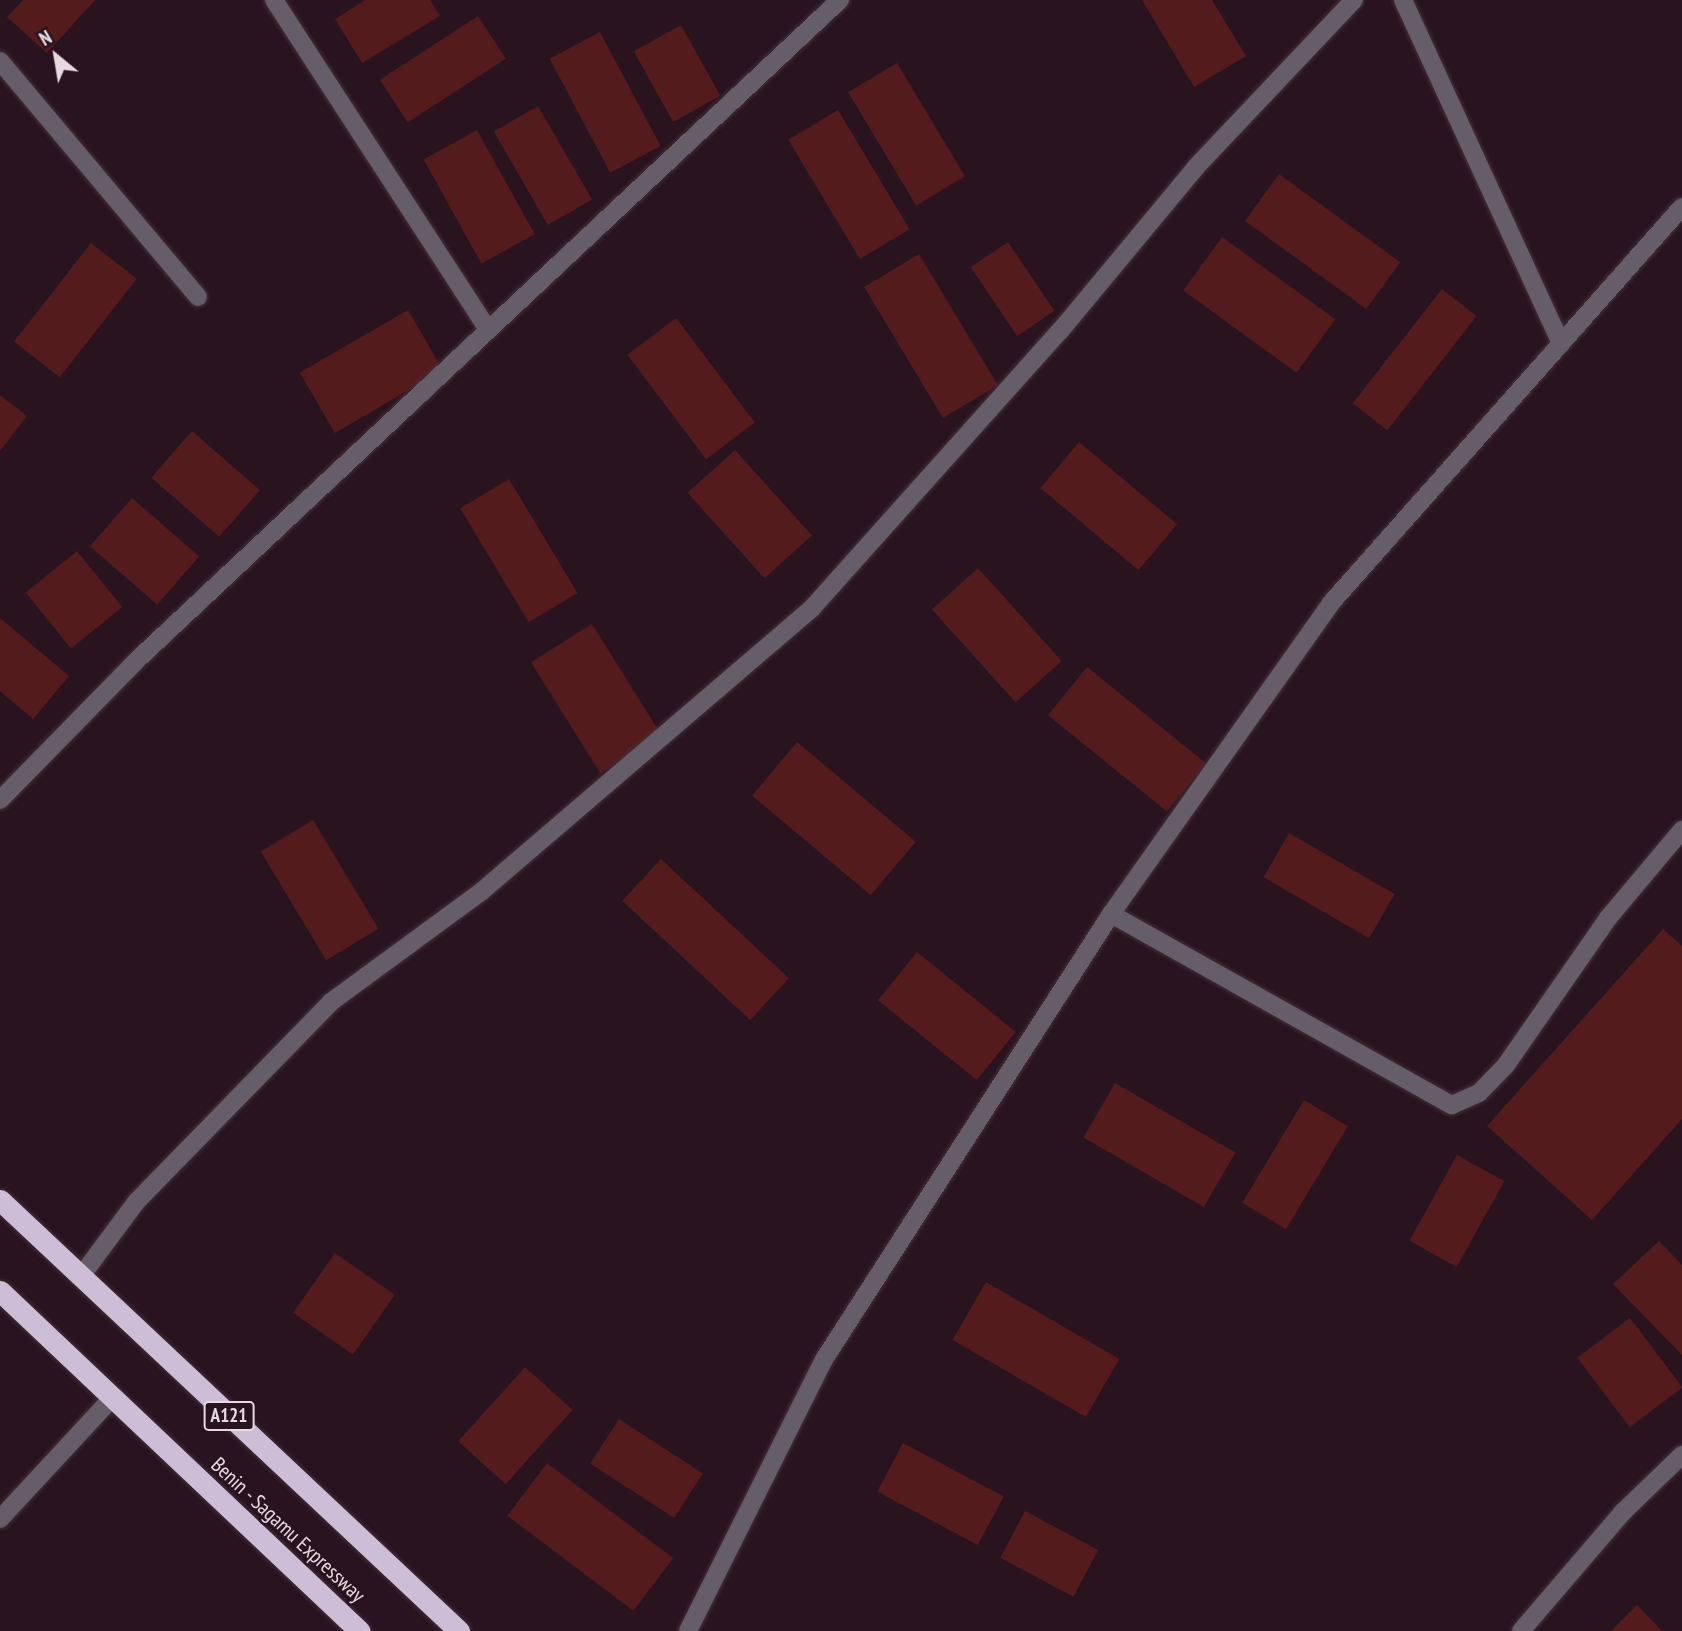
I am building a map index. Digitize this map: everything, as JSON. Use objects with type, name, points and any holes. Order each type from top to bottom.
[{"type":"highway","name":"A121","points":[[0,1199],[459,1631]]},
{"type":"highway","name":"Benin - Sagamu Expressway","points":[[0,1291],[360,1631]]},
{"type":"street","points":[[274,0],[488,330]]},
{"type":"street","points":[[0,800],[135,661],[840,0]]},
{"type":"street","points":[[82,1275],[137,1202],[331,1002],[482,891],[813,608],[1060,331],[1196,167],[1354,0]]},
{"type":"street","points":[[1403,0],[1562,343]]},
{"type":"street","points":[[0,61],[198,297]]},
{"type":"street","points":[[688,1631],[825,1358],[1111,914],[1331,603],[1682,207]]},
{"type":"street","points":[[1111,914],[1452,1105],[1479,1093],[1506,1065],[1609,917],[1682,830]]},
{"type":"street","points":[[0,1519],[113,1397]]},
{"type":"street","points":[[1521,1631],[1624,1511],[1682,1455]]},
{"type":"building","points":[[23,0],[95,0],[47,53],[7,17]]},
{"type":"building","points":[[365,0],[430,0],[440,16],[362,63],[335,19]]},
{"type":"building","points":[[1142,0],[1212,0],[1246,56],[1194,87]]},
{"type":"building","points":[[478,16],[506,59],[408,122],[380,80]]},
{"type":"building","points":[[681,25],[720,96],[673,122],[634,51]]},
{"type":"building","points":[[600,32],[661,146],[610,173],[550,59]]},
{"type":"building","points":[[897,63],[965,176],[916,206],[848,92]]},
{"type":"building","points":[[538,106],[592,200],[548,225],[494,132]]},
{"type":"building","points":[[838,110],[910,229],[860,259],[788,140]]},
{"type":"building","points":[[477,130],[535,234],[481,264],[424,160]]},
{"type":"building","points":[[1279,174],[1400,262],[1366,309],[1245,221]]},
{"type":"building","points":[[1222,237],[1335,319],[1296,373],[1183,290]]},
{"type":"building","points":[[1008,242],[1054,311],[1017,336],[971,267]]},
{"type":"building","points":[[91,243],[137,279],[60,377],[14,342]]},
{"type":"building","points":[[919,254],[998,385],[943,418],[864,287]]},
{"type":"building","points":[[1442,289],[1477,316],[1387,430],[1353,403]]},
{"type":"building","points":[[408,310],[443,371],[335,433],[300,372]]},
{"type":"building","points":[[676,318],[755,423],[706,459],[627,355]]},
{"type":"building","points":[[0,395],[27,416],[0,451]]},
{"type":"building","points":[[192,431],[260,490],[219,537],[151,478]]},
{"type":"building","points":[[1079,442],[1177,524],[1138,570],[1040,488]]},
{"type":"building","points":[[735,450],[812,535],[764,578],[687,493]]},
{"type":"building","points":[[509,479],[578,593],[529,622],[460,508]]},
{"type":"building","points":[[132,498],[199,556],[157,605],[90,546]]},
{"type":"building","points":[[77,551],[122,607],[71,648],[26,593]]},
{"type":"building","points":[[978,568],[1062,661],[1016,702],[932,609]]},
{"type":"building","points":[[0,618],[69,676],[33,719],[0,691]]},
{"type":"building","points":[[592,624],[661,735],[600,773],[531,662]]},
{"type":"building","points":[[1087,667],[1206,763],[1167,811],[1048,715]]},
{"type":"building","points":[[797,742],[916,842],[871,895],[752,796]]},
{"type":"building","points":[[313,820],[378,929],[326,960],[261,851]]},
{"type":"building","points":[[1289,833],[1395,894],[1369,938],[1264,877]]},
{"type":"building","points":[[661,859],[789,978],[750,1020],[622,901]]},
{"type":"building","points":[[1663,929],[1682,946],[1682,1119],[1592,1220],[1487,1126]]},
{"type":"building","points":[[917,952],[1016,1032],[977,1080],[878,1000]]},
{"type":"building","points":[[1115,1083],[1235,1152],[1204,1207],[1084,1138]]},
{"type":"building","points":[[1304,1100],[1348,1126],[1286,1229],[1242,1203]]},
{"type":"building","points":[[1457,1155],[1504,1181],[1457,1267],[1409,1241]]},
{"type":"building","points":[[1659,1241],[1682,1265],[1682,1355],[1613,1284]]},
{"type":"building","points":[[335,1253],[395,1295],[353,1355],[293,1313]]},
{"type":"building","points":[[986,1282],[1119,1359],[1086,1417],[952,1340]]},
{"type":"building","points":[[1630,1318],[1682,1388],[1630,1427],[1577,1358]]},
{"type":"building","points":[[525,1367],[573,1410],[506,1484],[458,1441]]},
{"type":"building","points":[[619,1419],[703,1473],[674,1518],[590,1463]]},
{"type":"building","points":[[903,1443],[1004,1497],[978,1545],[877,1492]]},
{"type":"building","points":[[547,1463],[673,1558],[633,1611],[507,1516]]},
{"type":"building","points":[[1025,1511],[1098,1550],[1073,1597],[1000,1558]]},
{"type":"building","points":[[1637,1605],[1662,1631],[1611,1631]]}]
